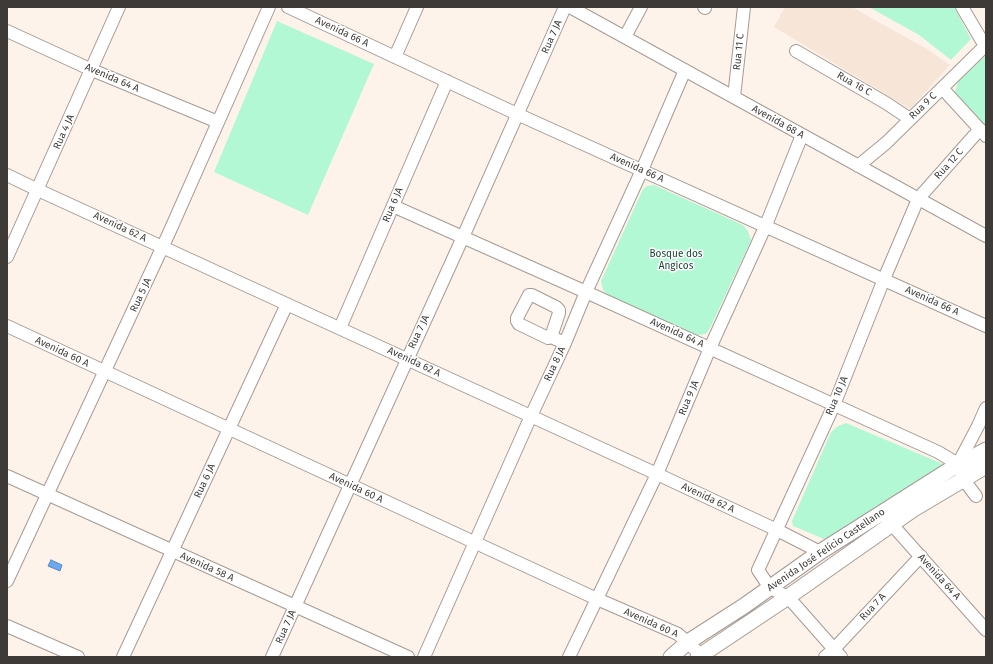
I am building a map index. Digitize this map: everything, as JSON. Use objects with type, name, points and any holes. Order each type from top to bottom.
[{"type":"main road","name":"Avenida José Felício Castellano","points":[[671,657],[688,642],[744,606],[820,552],[958,464],[986,450]]},
{"type":"main road","name":"Avenida José Felício Castellano","points":[[699,656],[788,597],[912,510],[986,466]]},
{"type":"street","name":"Rua 4 JA","points":[[7,257],[119,7]]},
{"type":"street","name":"Rua 5 JA","points":[[7,581],[163,247],[269,7]]},
{"type":"street","name":"Avenida 66 A","points":[[288,7],[517,114],[766,225],[986,326]]},
{"type":"street","points":[[396,57],[417,7]]},
{"type":"street","name":"Rua 7 JA","points":[[272,657],[463,237],[565,7]]},
{"type":"street","name":"Avenida 68 A","points":[[570,7],[986,236]]},
{"type":"street","points":[[625,37],[641,7]]},
{"type":"street","name":"Rua 11 C","points":[[734,97],[744,7]]},
{"type":"street","points":[[962,7],[985,45]]},
{"type":"street","name":"Avenida 64 A","points":[[7,31],[92,70],[218,122]]},
{"type":"street","name":"Rua 9 C","points":[[858,166],[886,143],[985,45]]},
{"type":"street","name":"Rua 16 C","points":[[796,51],[886,103],[910,119]]},
{"type":"street","name":"Rua 8 JA","points":[[424,657],[586,292],[642,170],[684,70]]},
{"type":"street","name":"Rua 6 JA","points":[[340,328],[447,81]]},
{"type":"street","points":[[942,88],[983,133]]},
{"type":"street","name":"Rua 12 C","points":[[918,199],[983,133]]},
{"type":"street","name":"Rua 9 JA","points":[[569,657],[657,474],[710,348],[766,225],[802,135]]},
{"type":"street","name":"Avenida 62 A","points":[[7,174],[38,190],[657,474],[777,530],[820,552]]},
{"type":"street","name":"Rua 10 JA","points":[[770,588],[758,570],[834,405],[918,199]]},
{"type":"street","name":"Avenida 64 A","points":[[392,206],[710,348],[938,452],[958,464]]},
{"type":"street","name":"Rua 6 JA","points":[[123,657],[287,304]]},
{"type":"street","name":"Avenida 60 A","points":[[7,326],[475,543],[678,634],[688,642],[699,656]]},
{"type":"street","points":[[551,337],[564,343]]},
{"type":"street","points":[[976,496],[964,480],[958,464],[986,408]]},
{"type":"street","name":"Avenida 58 A","points":[[7,476],[408,657]]},
{"type":"street","name":"Avenida 64 A","points":[[882,513],[986,630]]},
{"type":"street","name":"Rua 7 A","points":[[833,654],[921,556]]},
{"type":"street","points":[[770,588],[788,597],[833,654]]},
{"type":"street","points":[[7,626],[78,657]]},
{"type":"shaded area","points":[[785,7],[852,7],[927,49],[950,65],[910,109],[774,27]]},
{"type":"green space","points":[[869,7],[954,7],[971,39],[951,60],[919,35]]},
{"type":"green space","points":[[277,21],[374,64],[308,215],[214,172]]},
{"type":"green space","points":[[986,55],[986,129],[956,95],[955,91],[958,82]]},
{"type":"green space","name":"Bosque dos Angicos","points":[[654,185],[743,225],[748,231],[751,240],[706,334],[697,335],[609,296],[603,290],[601,281],[643,189],[647,186]]},
{"type":"green space","points":[[846,423],[943,464],[832,536],[824,539],[793,526],[792,521],[831,432],[838,426]]},
{"type":"water","points":[[51,560],[62,565],[60,571],[48,566]]}]
